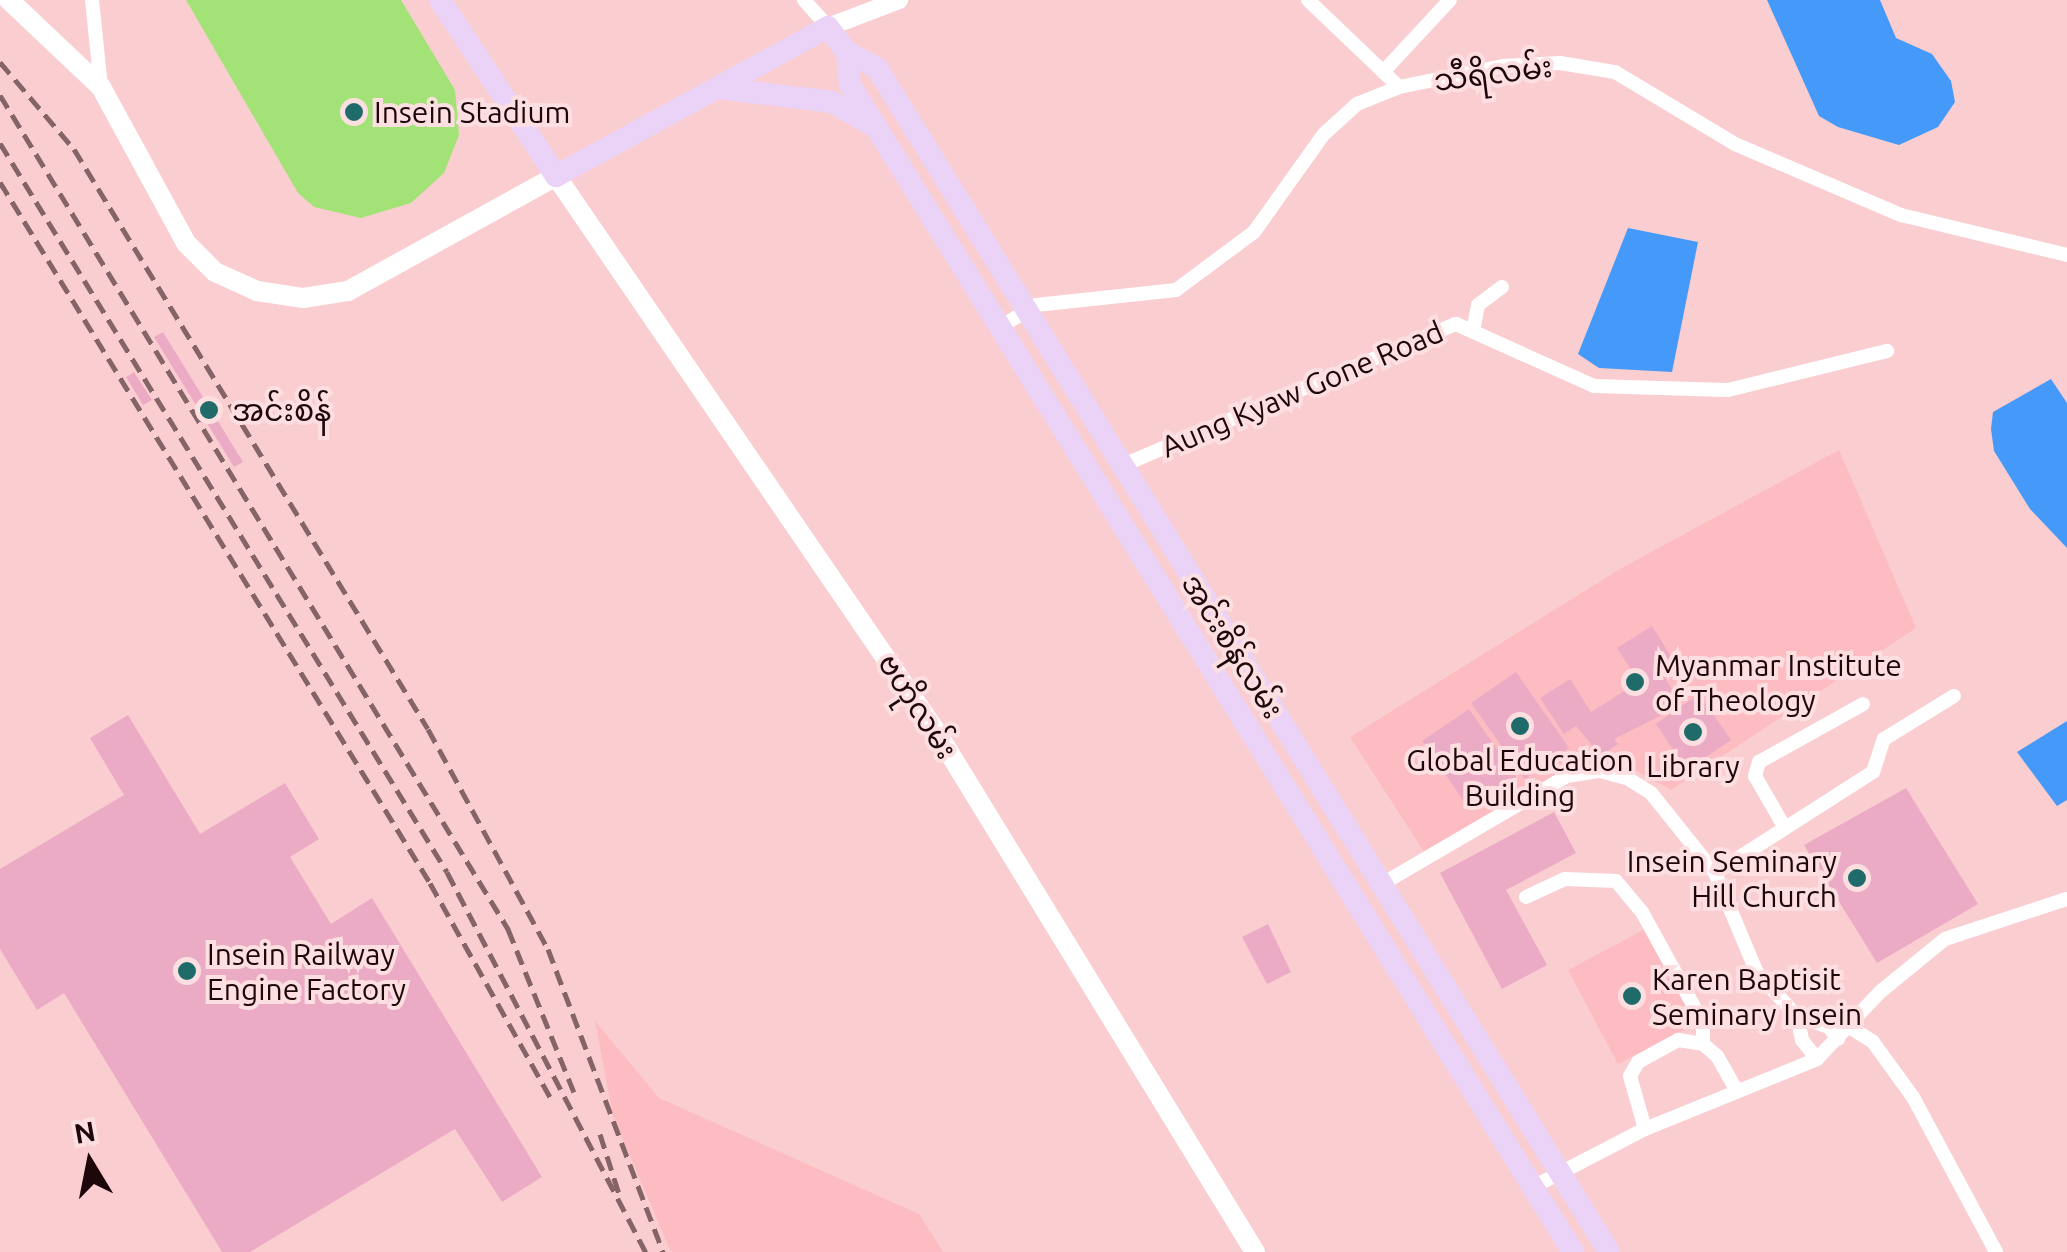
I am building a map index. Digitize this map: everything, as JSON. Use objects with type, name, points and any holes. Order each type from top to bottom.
[{"type":"main road","points":[[8,0],[101,87],[186,243],[215,272],[257,291],[304,298],[348,292],[828,27]]},
{"type":"main road","points":[[440,0],[556,176]]},
{"type":"main road","name":"အင်းစိန်လမ်း","points":[[828,27],[846,52],[877,68],[1609,1252]]},
{"type":"main road","name":"အင်းစိန်လမ်း","points":[[846,52],[850,85],[1387,944],[1574,1252]]},
{"type":"main road","name":"အင်းစိန်လမ်း","points":[[718,88],[832,102],[883,135]]},
{"type":"main road","name":"ဗဟိုလမ်း","points":[[556,176],[939,736],[1254,1252]]},
{"type":"main road","points":[[1184,624],[1209,607]]},
{"type":"main road","points":[[1296,801],[1321,787]]},
{"type":"main road","points":[[1387,944],[1411,931]]},
{"type":"street","points":[[92,0],[101,87]]},
{"type":"street","points":[[804,0],[828,27],[899,0]]},
{"type":"street","points":[[1308,0],[1399,88]]},
{"type":"street","points":[[1383,72],[1450,0]]},
{"type":"street","name":"သီရိလမ်း","points":[[1000,327],[1056,302],[1176,290],[1208,272],[1254,232],[1324,134],[1358,104],[1399,88],[1503,66],[1560,63],[1615,72],[1736,144],[1901,215],[2067,254]]},
{"type":"street","points":[[1474,326],[1478,305],[1502,287]]},
{"type":"street","name":"Aung Kyaw Gone Road","points":[[1121,466],[1456,324],[1474,326],[1594,386],[1728,390],[1887,351]]},
{"type":"street","points":[[1715,873],[1873,772],[1884,739],[1954,696]]},
{"type":"street","points":[[1785,828],[1755,776],[1759,762],[1863,704]]},
{"type":"street","points":[[1382,884],[1568,776],[1600,771],[1651,794],[1715,873],[1757,973],[1797,1016],[1828,1027],[1838,1039]]},
{"type":"street","points":[[1526,897],[1565,879],[1616,881],[1642,912],[1703,1024],[1703,1044],[1737,1092]]},
{"type":"street","points":[[1533,1187],[1645,1129],[1816,1059],[1851,1028],[1880,992],[1945,939],[2067,899]]},
{"type":"street","points":[[1797,1016],[1802,1040],[1816,1059]]},
{"type":"street","points":[[1851,1028],[1873,1042],[1913,1097],[1996,1252]]},
{"type":"street","points":[[1645,1129],[1630,1096],[1638,1062],[1678,1040],[1703,1044]]},
{"type":"shaded area","name":"Myanmar Institute of Theology","points":[[1839,450],[1916,628],[1671,790],[1622,763],[1581,759],[1428,858],[1350,737],[1620,569]]},
{"type":"shaded area","name":"Karen Baptisit Seminary Insein","points":[[1645,929],[1697,1023],[1618,1064],[1568,970]]},
{"type":"shaded area","points":[[595,1021],[659,1098],[919,1214],[943,1252],[671,1252],[613,1116]]},
{"type":"green space","name":"Insein Stadium","points":[[186,0],[401,0],[455,90],[459,135],[444,173],[411,203],[361,218],[314,207],[298,193]]},
{"type":"water","points":[[1767,0],[1880,0],[1896,38],[1932,54],[1951,81],[1955,102],[1938,127],[1899,145],[1838,127],[1819,116]]},
{"type":"water","points":[[1628,228],[1698,242],[1672,372],[1599,368],[1578,354]]},
{"type":"water","points":[[2051,379],[2067,403],[2067,548],[2030,509],[1994,451],[1991,429],[1993,412]]},
{"type":"water","points":[[2067,721],[2067,800],[2057,806],[2017,752]]},
{"type":"building","points":[[163,332],[243,462],[234,467],[154,337]]},
{"type":"building","points":[[134,372],[152,400],[143,405],[126,377]]},
{"type":"building","points":[[1652,626],[1677,666],[1663,675],[1678,699],[1676,708],[1614,739],[1618,744],[1601,756],[1576,726],[1564,734],[1540,698],[1570,679],[1591,712],[1639,682],[1617,648]]},
{"type":"building","name":"Global Education Building","points":[[1516,672],[1569,748],[1525,779],[1471,703]]},
{"type":"building","name":"Library","points":[[1699,694],[1731,740],[1687,770],[1656,724]]},
{"type":"building","points":[[1469,709],[1517,778],[1470,810],[1422,741]]},
{"type":"building","name":"Insein Railway Engine Factory","points":[[128,715],[200,834],[285,783],[319,839],[290,857],[331,924],[372,898],[542,1177],[502,1202],[455,1129],[250,1252],[222,1252],[64,993],[37,1010],[0,949],[0,869],[124,795],[90,738]]},
{"type":"building","points":[[1906,788],[1978,904],[1877,963],[1804,845]]},
{"type":"building","points":[[1554,812],[1576,853],[1506,890],[1547,965],[1502,989],[1440,873]]},
{"type":"building","points":[[1268,924],[1291,972],[1267,984],[1242,937]]},
{"type":"railway","points":[[0,62],[74,149],[428,729],[548,949],[663,1252]]},
{"type":"railway","points":[[0,95],[508,929],[574,1092]]},
{"type":"railway","points":[[0,143],[447,872],[646,1252]]},
{"type":"railway","points":[[0,182],[430,883],[551,1099]]},
{"type":"railway","points":[[600,1134],[619,1194]]},
{"type":"place","name":"Insein Stadium","points":[[354,112]]},
{"type":"place","name":"အင်းစိန်","points":[[209,410]]},
{"type":"place","name":"Myanmar Institute of Theology","points":[[1635,682]]},
{"type":"place","name":"Global Education Building","points":[[1520,726]]},
{"type":"place","name":"Library","points":[[1693,732]]},
{"type":"place","name":"Insein Seminary Hill Church","points":[[1857,878]]},
{"type":"place","name":"Insein Railway Engine Factory","points":[[187,971]]},
{"type":"place","name":"Karen Baptisit Seminary Insein","points":[[1632,996]]}]
